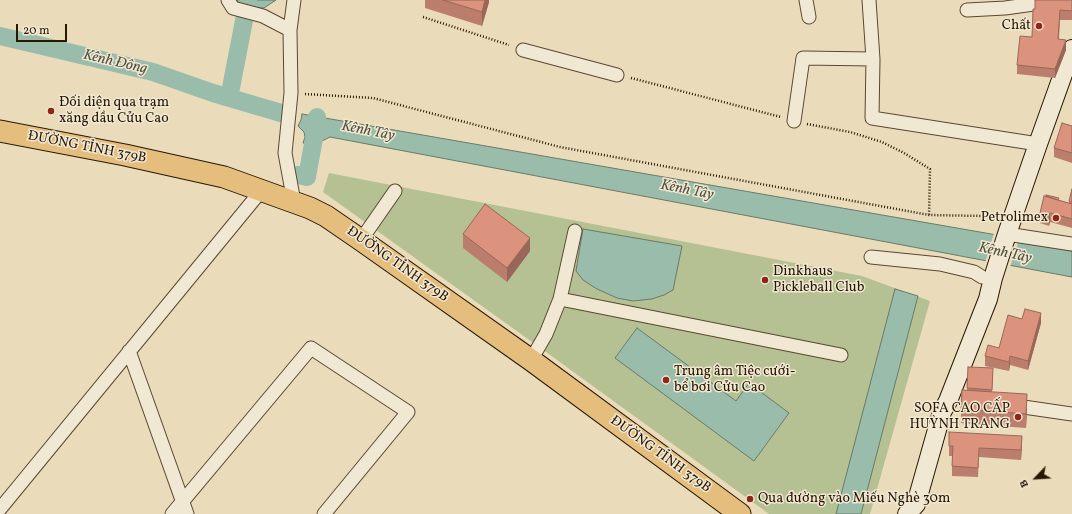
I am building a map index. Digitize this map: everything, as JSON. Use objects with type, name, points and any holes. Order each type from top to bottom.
[{"type":"main road","points":[[914,511],[942,412],[956,401],[988,299],[988,277],[1009,229],[1072,49]]},
{"type":"main road","name":"ĐƯỜNG TỈNH 379B","points":[[0,131],[125,155],[224,177],[310,208],[326,216],[531,360],[740,514]]},
{"type":"street","points":[[294,0],[290,30],[291,93],[285,153],[294,202]]},
{"type":"street","points":[[806,0],[809,17]]},
{"type":"street","points":[[869,0],[873,59],[872,118],[1038,144]]},
{"type":"street","points":[[967,10],[1005,8],[1062,0]]},
{"type":"street","points":[[230,4],[263,16],[290,30]]},
{"type":"street","points":[[523,50],[617,74]]},
{"type":"street","points":[[794,121],[804,58],[873,59]]},
{"type":"street","points":[[0,509],[261,191]]},
{"type":"street","points":[[362,240],[395,191]]},
{"type":"street","points":[[1009,229],[1072,244]]},
{"type":"street","points":[[531,360],[546,334],[560,299],[575,231]]},
{"type":"street","points":[[870,257],[940,264],[988,277]]},
{"type":"street","points":[[560,299],[841,355]]},
{"type":"street","points":[[172,514],[311,348],[408,412],[324,514]]},
{"type":"street","points":[[129,350],[187,514]]},
{"type":"street","points":[[994,403],[1072,414]]},
{"type":"path","points":[[423,17],[523,50]]},
{"type":"path","points":[[291,93],[373,98],[560,147],[930,215],[985,216],[1009,229]]},
{"type":"shaded area","points":[[329,173],[862,276],[930,301],[870,514],[769,514],[323,192]]},
{"type":"water","points":[[237,0],[276,0],[264,8],[237,7]]},
{"type":"water","name":"Kênh Tây","points":[[302,114],[1020,239],[1072,251],[1072,277],[330,137],[314,145],[303,143],[305,137],[304,132],[298,126]]},
{"type":"water","points":[[583,229],[682,246],[673,290],[652,299],[633,301],[617,298],[597,289],[583,280],[576,271]]},
{"type":"water","points":[[895,289],[918,296],[861,514],[836,514]]},
{"type":"water","points":[[637,328],[736,401],[749,383],[789,413],[754,461],[615,358]]},
{"type":"pier","points":[[994,233],[1020,237],[1010,267],[985,263]]},
{"type":"building","points":[[443,0],[485,0],[482,12]]},
{"type":"building","points":[[1035,0],[1072,0],[1072,11],[1060,10],[1058,39],[1066,40],[1055,69],[1017,65],[1020,36],[1032,37],[1033,9],[1035,9]]},
{"type":"building","points":[[1062,123],[1072,126],[1072,153],[1054,148]]},
{"type":"building","points":[[1072,189],[1072,202],[1069,201]]},
{"type":"building","points":[[1046,195],[1059,198],[1058,200]]},
{"type":"building","points":[[1044,196],[1072,204],[1072,219],[1050,213],[1049,216],[1040,213]]},
{"type":"building","points":[[485,204],[530,238],[507,268],[463,234]]},
{"type":"building","points":[[1025,309],[1041,313],[1028,361],[1010,356],[1009,362],[985,356],[988,345],[999,348],[1008,315],[1022,319]]},
{"type":"building","points":[[968,367],[993,368],[992,390],[967,388]]},
{"type":"building","points":[[962,390],[1027,394],[1026,414],[961,409]]},
{"type":"building","points":[[949,432],[1022,436],[1021,450],[979,448],[978,468],[952,466],[953,446],[949,446]]},
{"type":"waterway","name":"Kênh Đông","points":[[229,98],[248,0]]},
{"type":"waterway","name":"Kênh Đông","points":[[0,36],[153,72],[213,93],[281,113]]},
{"type":"waterway","points":[[298,175],[307,177],[317,117]]},
{"type":"place","name":"Chất","points":[[1039,26]]},
{"type":"place","name":"Đối diện qua trạm xăng dầu Cửu Cao","points":[[51,111]]},
{"type":"place","name":"Petrolimex","points":[[1056,218]]},
{"type":"place","name":"Dinkhaus Pickleball Club","points":[[765,280]]},
{"type":"place","name":"Trung âm Tiệc cưới- bể bơi Cửu Cao","points":[[666,380]]},
{"type":"place","name":"SOFA CAO CẤP HUỲNH TRANG","points":[[1018,417]]},
{"type":"place","name":"Qua đường vào Miếu Nghè 30m","points":[[750,499]]}]
